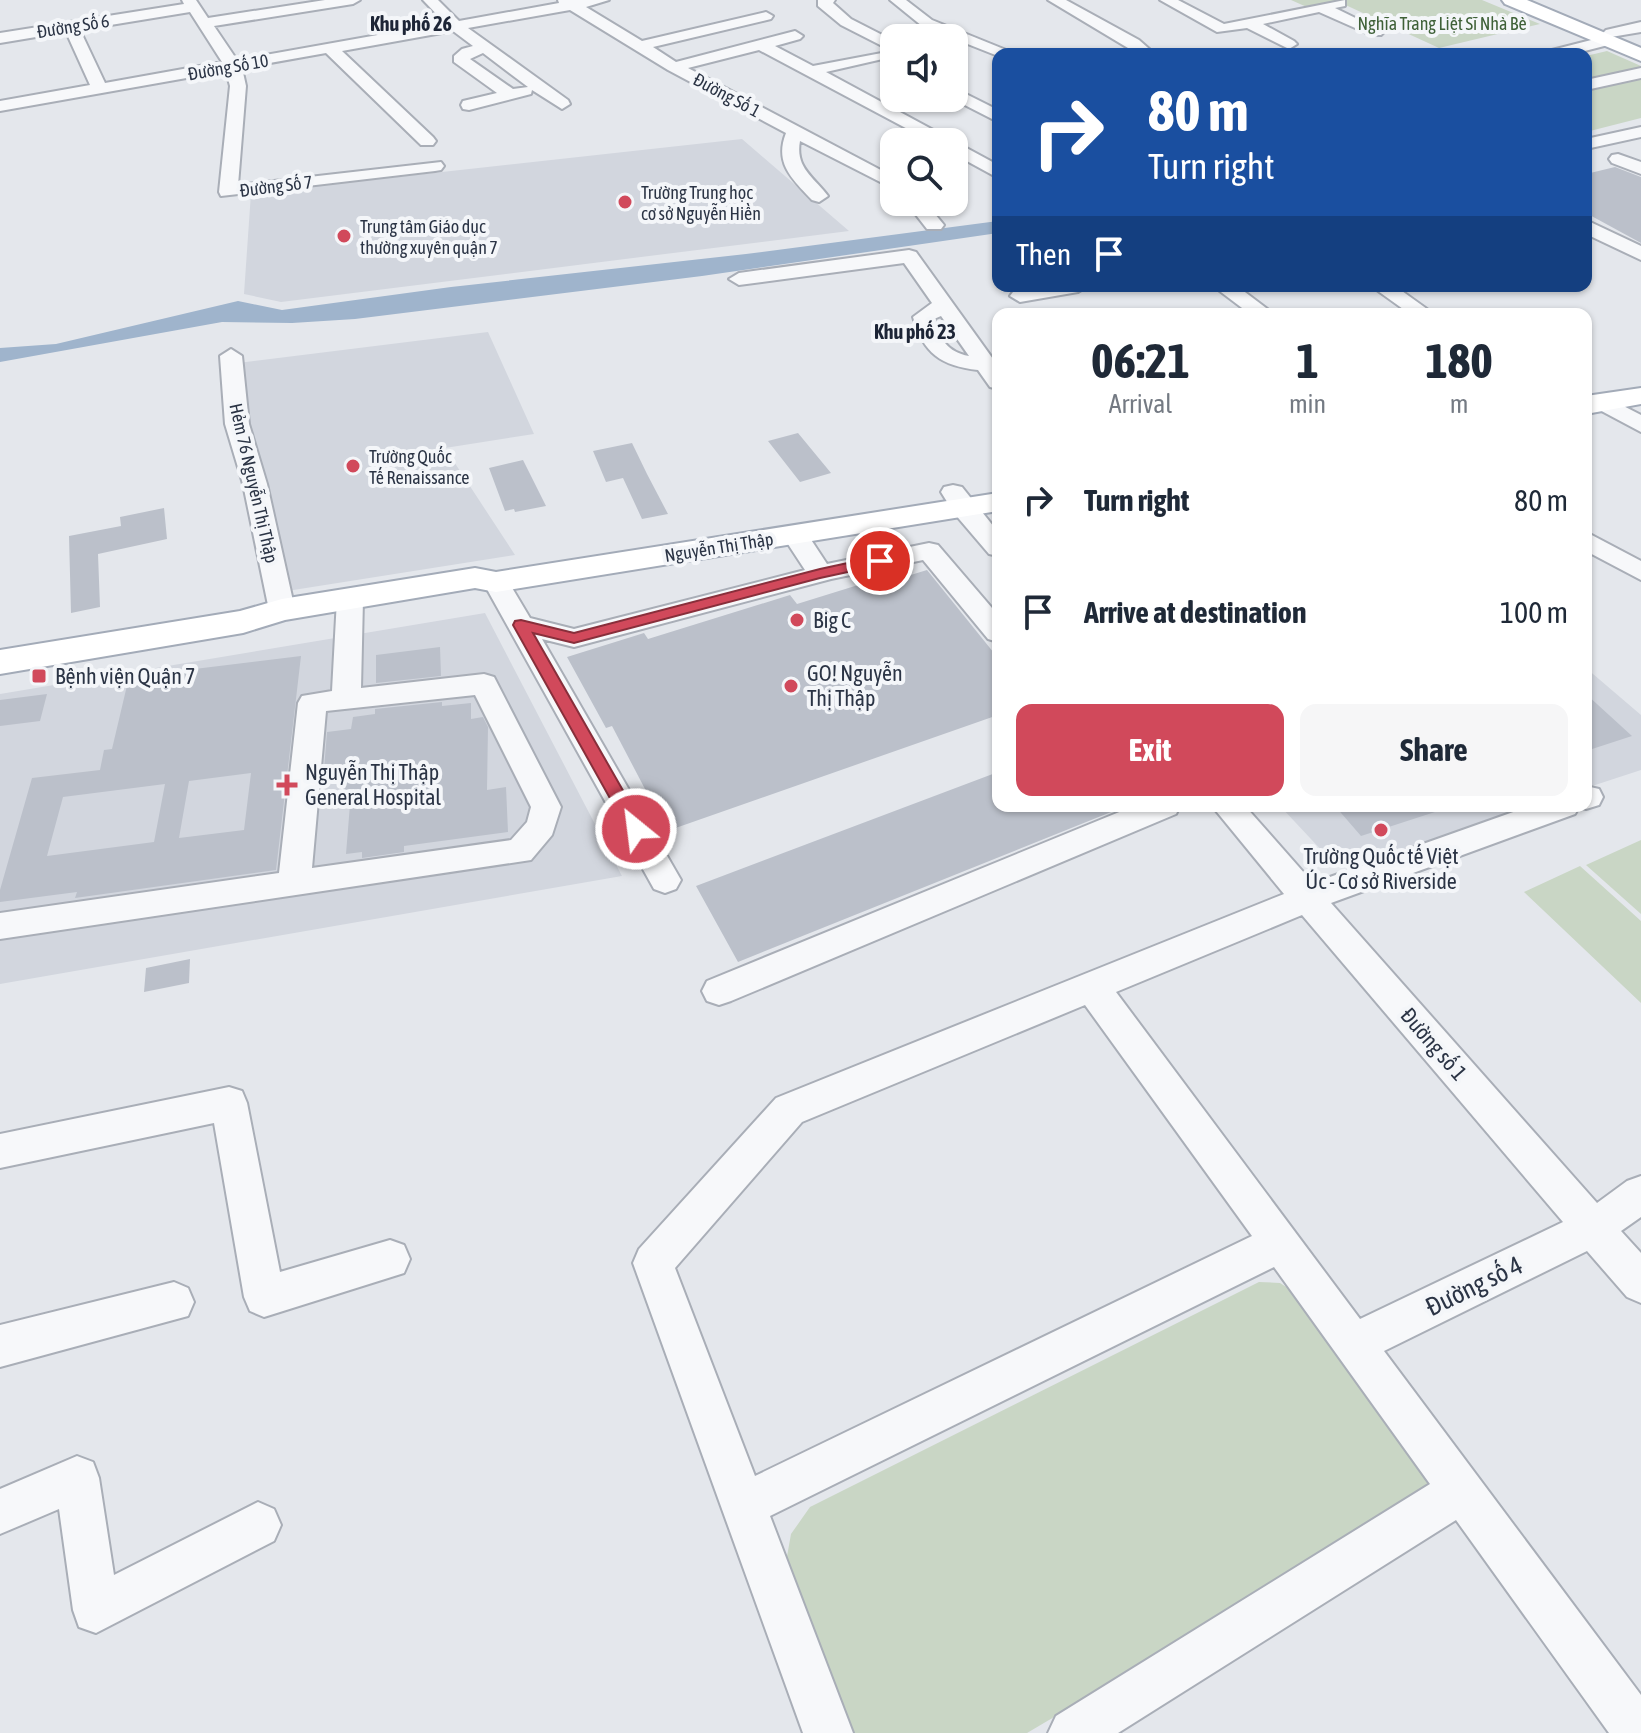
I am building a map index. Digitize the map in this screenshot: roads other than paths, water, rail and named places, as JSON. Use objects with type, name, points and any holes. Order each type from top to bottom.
[{"type":"main road","points":[[1511,0],[1628,44]]},
{"type":"main road","points":[[1533,0],[1628,44]]},
{"type":"main road","points":[[1592,399],[1641,381]]},
{"type":"main road","points":[[1592,399],[1641,396]]},
{"type":"main road","name":"Nguyễn Thị Thập","points":[[0,662],[243,622],[282,610],[350,599],[795,535],[958,500],[992,487]]},
{"type":"main road","name":"Nguyễn Thị Thập","points":[[486,580],[494,566],[958,500],[992,502]]},
{"type":"main road","name":"Nguyễn Thị Thập","points":[[0,642],[242,608],[282,610]]},
{"type":"street","points":[[204,23],[320,2],[353,0]]},
{"type":"street","points":[[430,0],[456,26],[562,104]]},
{"type":"street","points":[[456,26],[568,3],[602,0]]},
{"type":"street","points":[[828,0],[823,3],[880,45]]},
{"type":"street","points":[[897,0],[927,23],[992,48]]},
{"type":"street","points":[[1055,0],[1140,48]]},
{"type":"street","points":[[1167,0],[1222,29],[1340,3]]},
{"type":"street","name":"Đường Số 1","points":[[568,3],[674,67],[880,177]]},
{"type":"street","name":"Đường Số 7","points":[[192,4],[233,66],[238,86],[228,192],[435,166]]},
{"type":"street","name":"Đường Số 6","points":[[0,38],[192,4]]},
{"type":"street","points":[[1257,5],[1280,16]]},
{"type":"street","points":[[1320,7],[1376,32]]},
{"type":"street","points":[[639,46],[766,16]]},
{"type":"street","points":[[1249,23],[1289,44]]},
{"type":"street","name":"Đường Số 10","points":[[0,106],[456,26]]},
{"type":"street","points":[[71,27],[73,45],[100,89]]},
{"type":"street","points":[[1592,49],[1628,44],[1641,27]]},
{"type":"street","points":[[674,67],[795,36]]},
{"type":"street","points":[[762,45],[919,128]]},
{"type":"street","points":[[484,48],[468,52],[460,59],[511,95]]},
{"type":"street","points":[[331,49],[427,141]]},
{"type":"street","points":[[811,71],[880,55]]},
{"type":"street","points":[[1592,84],[1641,73]]},
{"type":"street","points":[[469,105],[539,87]]},
{"type":"street","points":[[968,101],[992,114]]},
{"type":"street","points":[[795,131],[787,148],[791,166],[819,196]]},
{"type":"street","points":[[1592,143],[1641,132]]},
{"type":"street","points":[[968,155],[992,169]]},
{"type":"street","points":[[1618,159],[1641,169]]},
{"type":"street","points":[[927,216],[934,225]]},
{"type":"street","points":[[1592,229],[1641,254]]},
{"type":"street","points":[[739,279],[909,256],[992,373]]},
{"type":"street","points":[[1020,296],[1043,292]]},
{"type":"street","points":[[1232,292],[1255,308]]},
{"type":"street","points":[[1390,292],[1415,308]]},
{"type":"street","points":[[944,305],[923,317],[929,340],[952,361],[992,373]]},
{"type":"street","name":"Hẻm 76 Nguyễn Thị Thập","points":[[231,356],[237,424],[255,484],[282,610]]},
{"type":"street","points":[[1592,400],[1641,425]]},
{"type":"street","points":[[958,500],[992,541]]},
{"type":"street","points":[[795,535],[820,573]]},
{"type":"street","points":[[1592,543],[1641,572]]},
{"type":"street","points":[[521,625],[574,638],[820,573],[929,551],[992,626]]},
{"type":"street","points":[[486,580],[521,625],[665,880]]},
{"type":"street","points":[[346,701],[350,599]]},
{"type":"street","points":[[0,926],[294,884],[520,851],[541,827],[546,807],[484,684],[312,703],[294,884]]},
{"type":"street","points":[[719,991],[1151,812]]},
{"type":"street","name":"Đường số 1","points":[[1232,812],[1641,1283]]},
{"type":"street","points":[[828,1733],[653,1263],[789,1110],[1309,898],[1546,812]]},
{"type":"street","points":[[1092,987],[1639,1733]]},
{"type":"street","points":[[0,1151],[229,1103],[264,1297],[390,1259]]},
{"type":"street","name":"Đường số 4","points":[[1354,1344],[1593,1228],[1641,1194]]},
{"type":"street","points":[[744,1505],[1280,1243]]},
{"type":"street","points":[[0,1346],[174,1302]]},
{"type":"street","points":[[0,1512],[77,1478],[96,1610],[258,1525]]},
{"type":"street","points":[[1073,1733],[1462,1490]]},
{"type":"water","points":[[992,222],[992,234],[702,276],[355,319],[292,323],[222,322],[0,362],[0,348],[56,344],[238,301],[282,310],[451,287],[746,254]]},
{"type":"place","name":"Trường Trung học cơ sở Nguyễn Hiền","points":[[625,202]]},
{"type":"place","name":"Trung tâm Giáo dục thường xuyên quận 7","points":[[344,236]]},
{"type":"place","name":"Trường Quốc Tế Renaissance","points":[[353,466]]},
{"type":"place","name":"Big C","points":[[797,620]]},
{"type":"place","name":"Bệnh viện Quận 7","points":[[39,676]]},
{"type":"place","name":"GO! Nguyễn Thị Thập","points":[[791,686]]},
{"type":"place","name":"Nguyễn Thị Thập General Hospital","points":[[287,785]]},
{"type":"place","name":"Trường Quốc tế Việt Úc - Cơ sở Riverside","points":[[1381,830]]},
{"type":"district","name":"Khu phố 26","points":[[411,23]]},
{"type":"district","name":"Khu phố 23","points":[[915,331]]},
{"type":"park label","name":"Nghĩa Trang Liệt Sĩ Nhà Bè","points":[[1442,23]]}]
